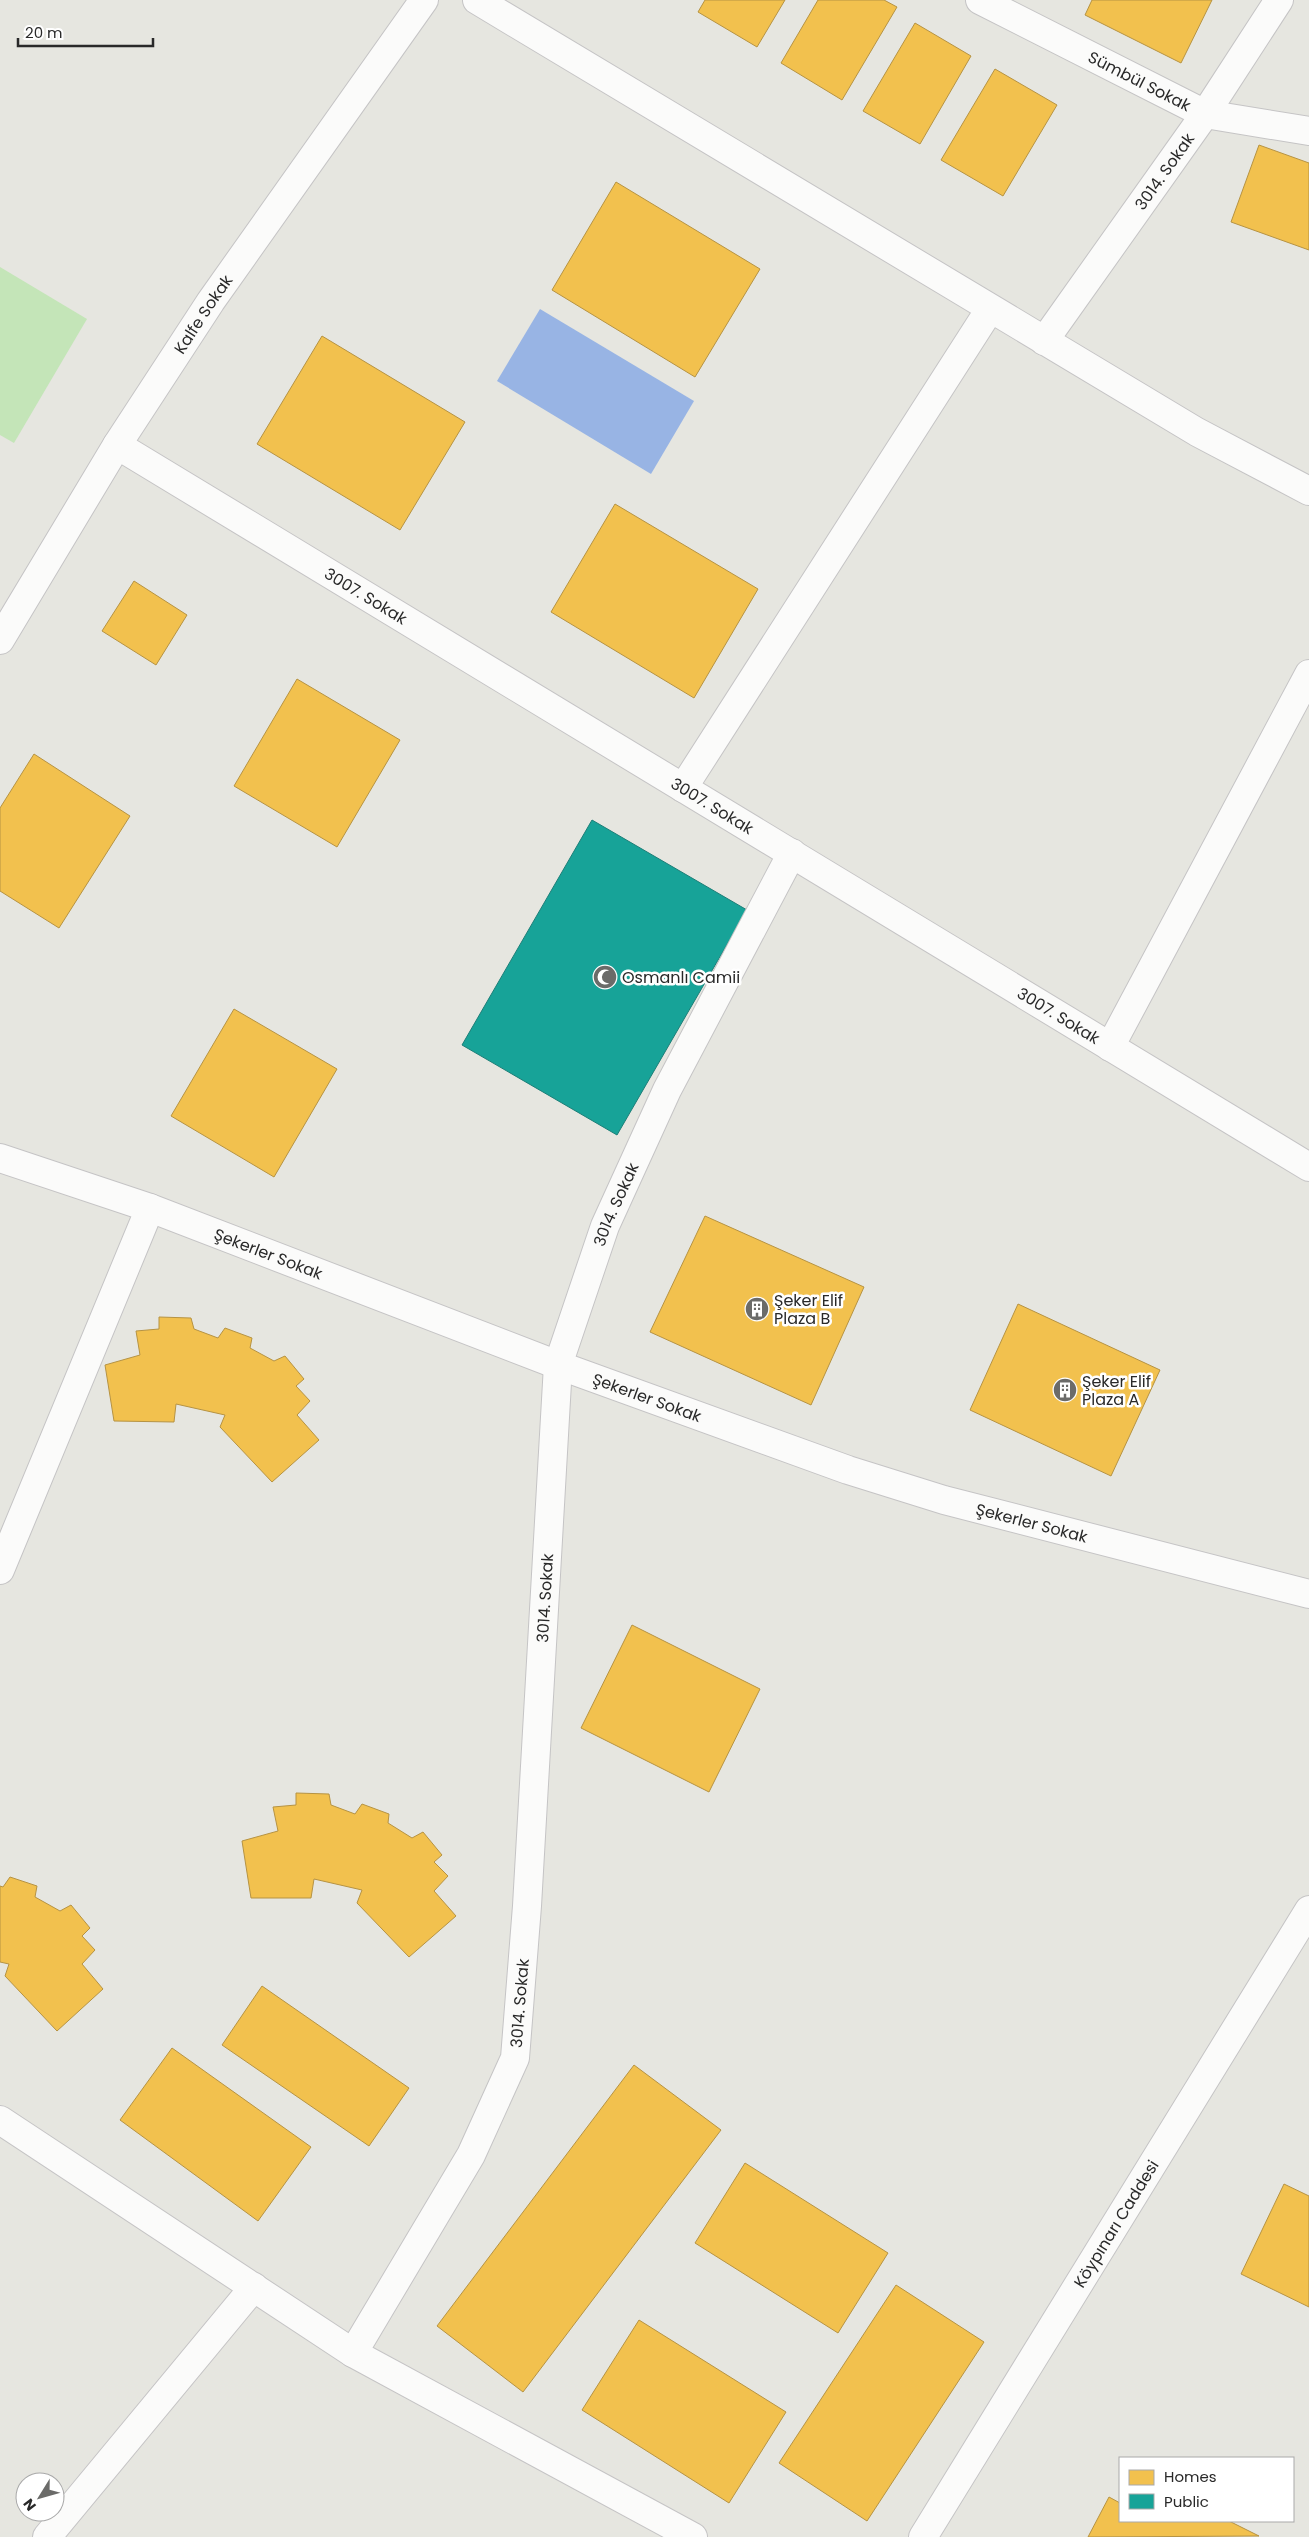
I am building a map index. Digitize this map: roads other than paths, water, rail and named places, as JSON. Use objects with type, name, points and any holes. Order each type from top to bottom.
[{"type":"street","name":"Kalfe Sokak","points":[[0,640],[117,446],[211,301],[424,0]]},
{"type":"street","points":[[477,0],[1197,432],[1309,491]]},
{"type":"street","name":"Sümbül Sokak","points":[[980,0],[1205,114],[1309,131]]},
{"type":"street","name":"3014. Sokak","points":[[1044,341],[1205,114],[1279,0]]},
{"type":"street","points":[[683,788],[990,309]]},
{"type":"street","name":"3007. Sokak","points":[[117,446],[1309,1167]]},
{"type":"street","points":[[1110,1047],[1309,674]]},
{"type":"street","name":"3014. Sokak","points":[[353,2353],[471,2155],[515,2058],[527,1896],[558,1365],[606,1226],[667,1090],[792,853]]},
{"type":"street","name":"Şekerler Sokak","points":[[0,1158],[150,1208],[558,1365],[848,1470],[944,1500],[1309,1594]]},
{"type":"street","points":[[0,1570],[150,1208]]},
{"type":"street","name":"Köypınarı Caddesi","points":[[923,2537],[1309,1910]]},
{"type":"street","points":[[0,2120],[353,2353],[693,2537]]},
{"type":"street","points":[[48,2537],[254,2287]]},
{"type":"water","points":[[540,309],[694,401],[651,474],[497,381]]},
{"type":"place","name":"Osmanlı Camii","points":[[605,977]]},
{"type":"place","name":"Şeker Elif Plaza B","points":[[757,1309]]},
{"type":"place","name":"Şeker Elif Plaza A","points":[[1065,1390]]}]
